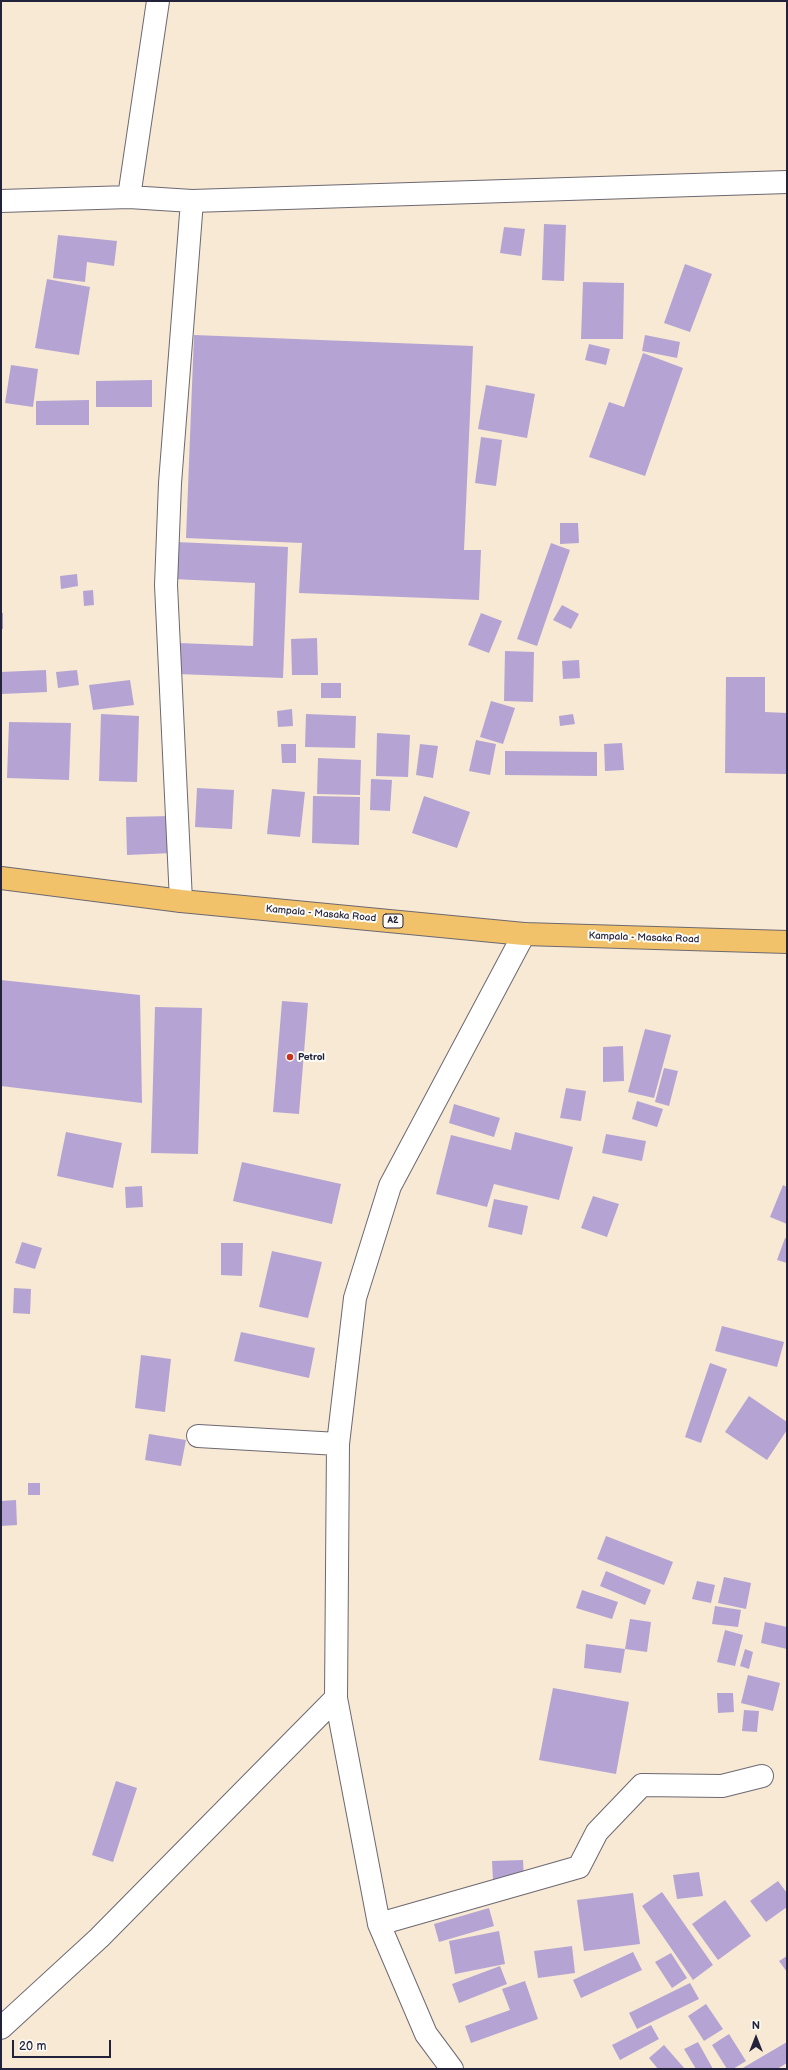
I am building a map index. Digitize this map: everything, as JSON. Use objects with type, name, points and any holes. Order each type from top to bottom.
[{"type":"main road","name":"Kampala - Masaka Road","points":[[1,878],[180,901],[524,934],[787,942]]},
{"type":"street","points":[[129,197],[158,1]]},
{"type":"street","points":[[1,201],[129,197],[192,201],[787,182]]},
{"type":"street","points":[[180,901],[166,585],[170,483],[192,201]]},
{"type":"street","points":[[452,2069],[426,2034],[379,1924],[336,1698],[338,1444],[355,1298],[390,1186],[524,934]]},
{"type":"street","points":[[198,1436],[338,1444]]},
{"type":"street","points":[[1,2028],[99,1938],[336,1698]]},
{"type":"street","points":[[379,1924],[579,1868],[597,1832],[642,1784],[722,1786],[762,1776]]},
{"type":"building","points":[[544,224],[566,225],[564,281],[542,280]]},
{"type":"building","points":[[504,227],[525,229],[521,256],[500,253]]},
{"type":"building","points":[[58,235],[117,241],[114,266],[87,262],[85,282],[53,278]]},
{"type":"building","points":[[685,264],[712,274],[690,332],[664,323]]},
{"type":"building","points":[[47,279],[90,287],[79,355],[35,348]]},
{"type":"building","points":[[583,282],[624,283],[623,339],[581,339]]},
{"type":"building","points":[[194,335],[473,346],[464,550],[481,550],[479,600],[299,593],[302,543],[186,538]]},
{"type":"building","points":[[645,335],[680,342],[677,358],[642,351]]},
{"type":"building","points":[[589,344],[610,349],[606,365],[585,360]]},
{"type":"building","points":[[643,353],[683,368],[645,476],[589,457],[609,402],[624,407]]},
{"type":"building","points":[[11,365],[38,369],[33,407],[5,403]]},
{"type":"building","points":[[152,380],[152,407],[96,407],[96,381]]},
{"type":"building","points":[[486,385],[535,394],[527,438],[478,429]]},
{"type":"building","points":[[89,400],[89,425],[36,425],[36,401]]},
{"type":"building","points":[[481,437],[502,440],[496,486],[475,483]]},
{"type":"building","points":[[560,523],[578,523],[579,543],[560,544]]},
{"type":"building","points":[[176,542],[288,547],[283,678],[177,674],[179,643],[253,646],[255,583],[174,579]]},
{"type":"building","points":[[551,543],[570,550],[537,646],[517,639]]},
{"type":"building","points":[[77,574],[78,586],[61,589],[60,576]]},
{"type":"building","points":[[93,590],[94,605],[84,606],[83,591]]},
{"type":"building","points":[[562,605],[579,614],[571,629],[553,620]]},
{"type":"building","points":[[1,613],[3,613],[3,629],[1,629]]},
{"type":"building","points":[[481,613],[502,621],[489,653],[468,645]]},
{"type":"building","points":[[317,638],[318,675],[292,675],[291,639]]},
{"type":"building","points":[[505,651],[534,652],[533,702],[504,701]]},
{"type":"building","points":[[579,660],[580,678],[563,679],[562,661]]},
{"type":"building","points":[[46,670],[47,692],[1,694],[1,672]]},
{"type":"building","points":[[77,670],[79,685],[58,688],[56,672]]},
{"type":"building","points":[[726,677],[765,677],[765,712],[787,713],[787,774],[725,773]]},
{"type":"building","points":[[130,680],[134,705],[93,710],[89,685]]},
{"type":"building","points":[[321,683],[341,683],[341,698],[321,698]]},
{"type":"building","points":[[491,701],[515,708],[503,744],[480,737]]},
{"type":"building","points":[[292,709],[293,726],[278,727],[277,711]]},
{"type":"building","points":[[101,714],[139,716],[137,782],[99,781]]},
{"type":"building","points":[[306,714],[356,716],[355,748],[305,747]]},
{"type":"building","points":[[573,714],[575,724],[560,726],[559,716]]},
{"type":"building","points":[[9,722],[71,723],[69,780],[7,778]]},
{"type":"building","points":[[377,733],[410,735],[408,777],[376,776]]},
{"type":"building","points":[[476,740],[496,744],[490,775],[469,771]]},
{"type":"building","points":[[622,743],[624,770],[605,771],[604,744]]},
{"type":"building","points":[[281,744],[296,744],[296,763],[282,763]]},
{"type":"building","points":[[420,744],[438,746],[433,778],[416,775]]},
{"type":"building","points":[[505,751],[597,752],[597,776],[505,775]]},
{"type":"building","points":[[318,758],[361,760],[360,795],[317,794]]},
{"type":"building","points":[[371,779],[392,780],[390,811],[370,810]]},
{"type":"building","points":[[197,788],[234,790],[232,829],[195,827]]},
{"type":"building","points":[[272,789],[305,792],[300,837],[267,834]]},
{"type":"building","points":[[313,796],[360,797],[359,845],[312,843]]},
{"type":"building","points":[[424,796],[470,812],[457,848],[412,833]]},
{"type":"building","points":[[172,816],[173,853],[127,855],[126,817]]},
{"type":"building","points":[[1,980],[140,995],[142,1103],[1,1086]]},
{"type":"building","name":"Petrol","points":[[282,1001],[308,1003],[299,1114],[273,1112]]},
{"type":"building","points":[[155,1007],[202,1008],[198,1154],[151,1153]]},
{"type":"building","points":[[645,1029],[671,1035],[654,1098],[628,1092]]},
{"type":"building","points":[[623,1046],[624,1081],[603,1082],[603,1047]]},
{"type":"building","points":[[664,1068],[678,1071],[669,1106],[655,1102]]},
{"type":"building","points":[[566,1088],[586,1091],[581,1121],[560,1118]]},
{"type":"building","points":[[637,1101],[663,1109],[657,1127],[632,1119]]},
{"type":"building","points":[[454,1104],[500,1118],[494,1137],[449,1123]]},
{"type":"building","points":[[66,1132],[122,1143],[113,1188],[57,1176]]},
{"type":"building","points":[[515,1132],[573,1147],[559,1200],[494,1184],[487,1207],[436,1194],[451,1135],[511,1150]]},
{"type":"building","points":[[606,1134],[646,1141],[642,1161],[602,1153]]},
{"type":"building","points":[[242,1162],[341,1184],[332,1224],[233,1201]]},
{"type":"building","points":[[783,1185],[787,1187],[787,1224],[770,1217]]},
{"type":"building","points":[[142,1186],[143,1207],[126,1208],[125,1187]]},
{"type":"building","points":[[593,1196],[619,1204],[607,1237],[581,1228]]},
{"type":"building","points":[[494,1199],[528,1206],[522,1235],[488,1227]]},
{"type":"building","points":[[785,1238],[787,1239],[787,1263],[777,1260]]},
{"type":"building","points":[[22,1242],[42,1248],[35,1269],[15,1263]]},
{"type":"building","points":[[221,1243],[243,1243],[242,1276],[221,1275]]},
{"type":"building","points":[[272,1251],[322,1262],[308,1318],[259,1307]]},
{"type":"building","points":[[14,1288],[31,1289],[30,1314],[13,1313]]},
{"type":"building","points":[[722,1326],[784,1342],[777,1367],[715,1351]]},
{"type":"building","points":[[241,1332],[315,1348],[309,1378],[234,1361]]},
{"type":"building","points":[[141,1355],[171,1359],[165,1412],[135,1408]]},
{"type":"building","points":[[710,1363],[727,1369],[701,1443],[685,1437]]},
{"type":"building","points":[[749,1396],[787,1422],[787,1430],[767,1460],[725,1432]]},
{"type":"building","points":[[149,1434],[186,1440],[181,1466],[145,1460]]},
{"type":"building","points":[[28,1483],[40,1483],[40,1495],[28,1495]]},
{"type":"building","points":[[16,1500],[17,1525],[1,1526],[1,1501]]},
{"type":"building","points":[[606,1536],[673,1562],[664,1585],[597,1559]]},
{"type":"building","points":[[606,1571],[651,1590],[645,1605],[600,1586]]},
{"type":"building","points":[[724,1577],[751,1583],[746,1609],[718,1603]]},
{"type":"building","points":[[697,1581],[715,1585],[711,1603],[692,1599]]},
{"type":"building","points":[[582,1590],[618,1602],[612,1619],[576,1608]]},
{"type":"building","points":[[715,1606],[741,1610],[738,1627],[712,1624]]},
{"type":"building","points":[[630,1619],[651,1622],[647,1652],[625,1649]]},
{"type":"building","points":[[765,1622],[787,1627],[787,1649],[761,1643]]},
{"type":"building","points":[[725,1630],[743,1635],[735,1666],[717,1662]]},
{"type":"building","points":[[586,1644],[625,1649],[621,1673],[584,1668]]},
{"type":"building","points":[[745,1649],[753,1652],[749,1669],[740,1666]]},
{"type":"building","points":[[748,1675],[780,1683],[773,1711],[741,1703]]},
{"type":"building","points":[[553,1688],[629,1702],[616,1774],[539,1760]]},
{"type":"building","points":[[717,1693],[733,1693],[734,1712],[718,1713]]},
{"type":"building","points":[[744,1710],[759,1711],[757,1732],[742,1731]]},
{"type":"building","points":[[116,1781],[137,1788],[113,1862],[92,1855]]},
{"type":"building","points":[[523,1860],[524,1879],[493,1881],[492,1861]]},
{"type":"building","points":[[699,1872],[703,1896],[677,1899],[673,1875]]},
{"type":"building","points":[[778,1881],[787,1893],[787,1907],[766,1922],[750,1901]]},
{"type":"building","points":[[662,1892],[713,1965],[693,1980],[642,1906]]},
{"type":"building","points":[[633,1893],[640,1944],[584,1951],[577,1900]]},
{"type":"building","points":[[725,1900],[751,1936],[718,1960],[692,1924]]},
{"type":"building","points":[[489,1908],[494,1926],[439,1942],[434,1924]]},
{"type":"building","points":[[499,1931],[505,1964],[455,1974],[449,1941]]},
{"type":"building","points":[[572,1946],[575,1973],[538,1978],[534,1951]]},
{"type":"building","points":[[633,1952],[642,1970],[581,1998],[573,1980]]},
{"type":"building","points":[[671,1953],[687,1978],[672,1988],[655,1962]]},
{"type":"building","points":[[787,1956],[787,1972],[779,1961]]},
{"type":"building","points":[[500,1966],[507,1984],[459,2003],[452,1984]]},
{"type":"building","points":[[525,1981],[538,2019],[471,2043],[465,2026],[510,2010],[502,1989]]},
{"type":"building","points":[[690,1983],[699,1999],[637,2029],[629,2013]]},
{"type":"building","points":[[706,2004],[723,2029],[704,2041],[688,2016]]},
{"type":"building","points":[[651,2025],[659,2039],[620,2060],[612,2045]]},
{"type":"building","points":[[729,2034],[746,2061],[733,2069],[727,2069],[712,2045]]},
{"type":"building","points":[[698,2042],[713,2069],[696,2069],[684,2049]]},
{"type":"building","points":[[787,2042],[787,2063],[777,2069],[741,2069]]},
{"type":"building","points":[[664,2045],[685,2069],[658,2069],[649,2058]]},
{"type":"place","name":"Petrol","points":[[290,1057]]}]
